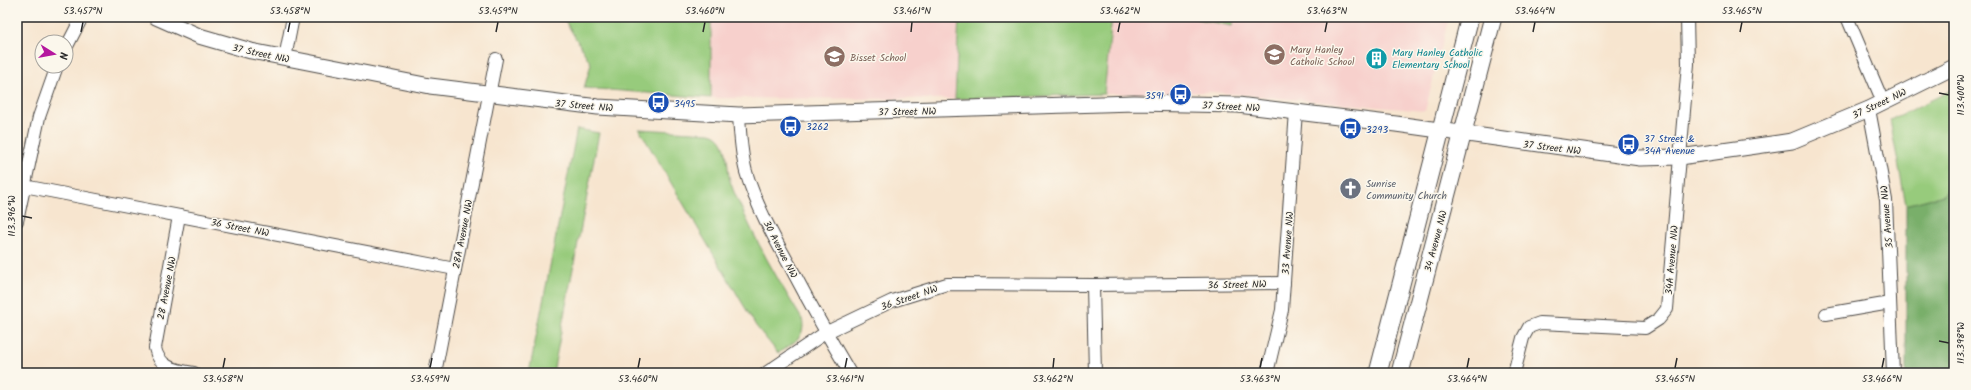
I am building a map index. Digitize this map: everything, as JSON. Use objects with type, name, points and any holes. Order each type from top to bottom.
[{"type":"main road","points":[[1378,373],[1439,131],[1470,17]]},
{"type":"main road","name":"34 Avenue NW","points":[[1400,373],[1494,17]]},
{"type":"street","points":[[73,34],[82,17]]},
{"type":"street","name":"37 Street NW","points":[[156,17],[199,36],[226,45],[284,58],[430,86],[598,107],[739,115],[1147,103],[1238,105],[1640,158],[1680,157],[1792,141],[1869,109],[1954,67]]},
{"type":"street","points":[[284,58],[293,17]]},
{"type":"street","name":"34A Avenue NW","points":[[1514,373],[1523,338],[1529,327],[1540,323],[1644,328],[1660,319],[1667,309],[1688,64],[1687,17]]},
{"type":"street","points":[[1848,17],[1883,102]]},
{"type":"street","points":[[488,94],[496,59]]},
{"type":"street","points":[[17,221],[39,116],[54,74]]},
{"type":"street","name":"28A Avenue NW","points":[[435,373],[488,94]]},
{"type":"street","name":"35 Avenue NW","points":[[1869,109],[1886,200],[1893,373]]},
{"type":"street","name":"33 Avenue NW","points":[[1267,373],[1278,330],[1284,283],[1296,112]]},
{"type":"street","name":"30 Avenue NW","points":[[739,115],[740,144],[746,172],[756,197],[776,242],[826,333],[850,373]]},
{"type":"street","name":"36 Street NW","points":[[24,186],[455,269]]},
{"type":"street","name":"28 Avenue NW","points":[[179,216],[155,348],[159,359],[168,367],[194,373]]},
{"type":"street","name":"36 Street NW","points":[[766,373],[826,333],[892,301],[947,284],[1093,286],[1284,283]]},
{"type":"street","points":[[1093,286],[1095,373]]},
{"type":"street","points":[[1826,314],[1890,303]]},
{"type":"shaded area","name":"Bisset School","points":[[711,17],[959,17],[955,99],[711,98]]},
{"type":"shaded area","name":"Mary Hanley Catholic School","points":[[1112,17],[1449,17],[1425,111],[1212,92],[1104,94]]},
{"type":"green space","points":[[563,17],[711,17],[711,98],[584,88],[591,64]]},
{"type":"green space","points":[[959,17],[1112,17],[1104,94],[955,99]]},
{"type":"green space","points":[[1188,17],[1234,17],[1232,26]]},
{"type":"green space","points":[[1954,89],[1954,179],[1944,195],[1906,205],[1890,120]]},
{"type":"green space","points":[[577,129],[599,133],[553,373],[529,373]]},
{"type":"green space","points":[[639,129],[710,133],[721,140],[726,153],[730,181],[738,200],[766,258],[802,319],[802,331],[797,340],[793,343],[778,353],[756,326]]},
{"type":"green space","points":[[1954,179],[1954,373],[1906,373],[1906,205],[1944,195]]},
{"type":"place","name":"Mary Hanley Catholic School","points":[[1274,55]]},
{"type":"place","name":"Bisset School","points":[[834,57]]},
{"type":"place","name":"Mary Hanley Catholic Elementary School","points":[[1376,58]]},
{"type":"place","name":"3591","points":[[1180,95]]},
{"type":"place","name":"3495","points":[[658,103]]},
{"type":"place","name":"3262","points":[[790,126]]},
{"type":"place","name":"3293","points":[[1351,129]]},
{"type":"place","name":"37 Street & 34A Avenue","points":[[1629,144]]},
{"type":"place","name":"Sunrise Community Church","points":[[1350,189]]}]
